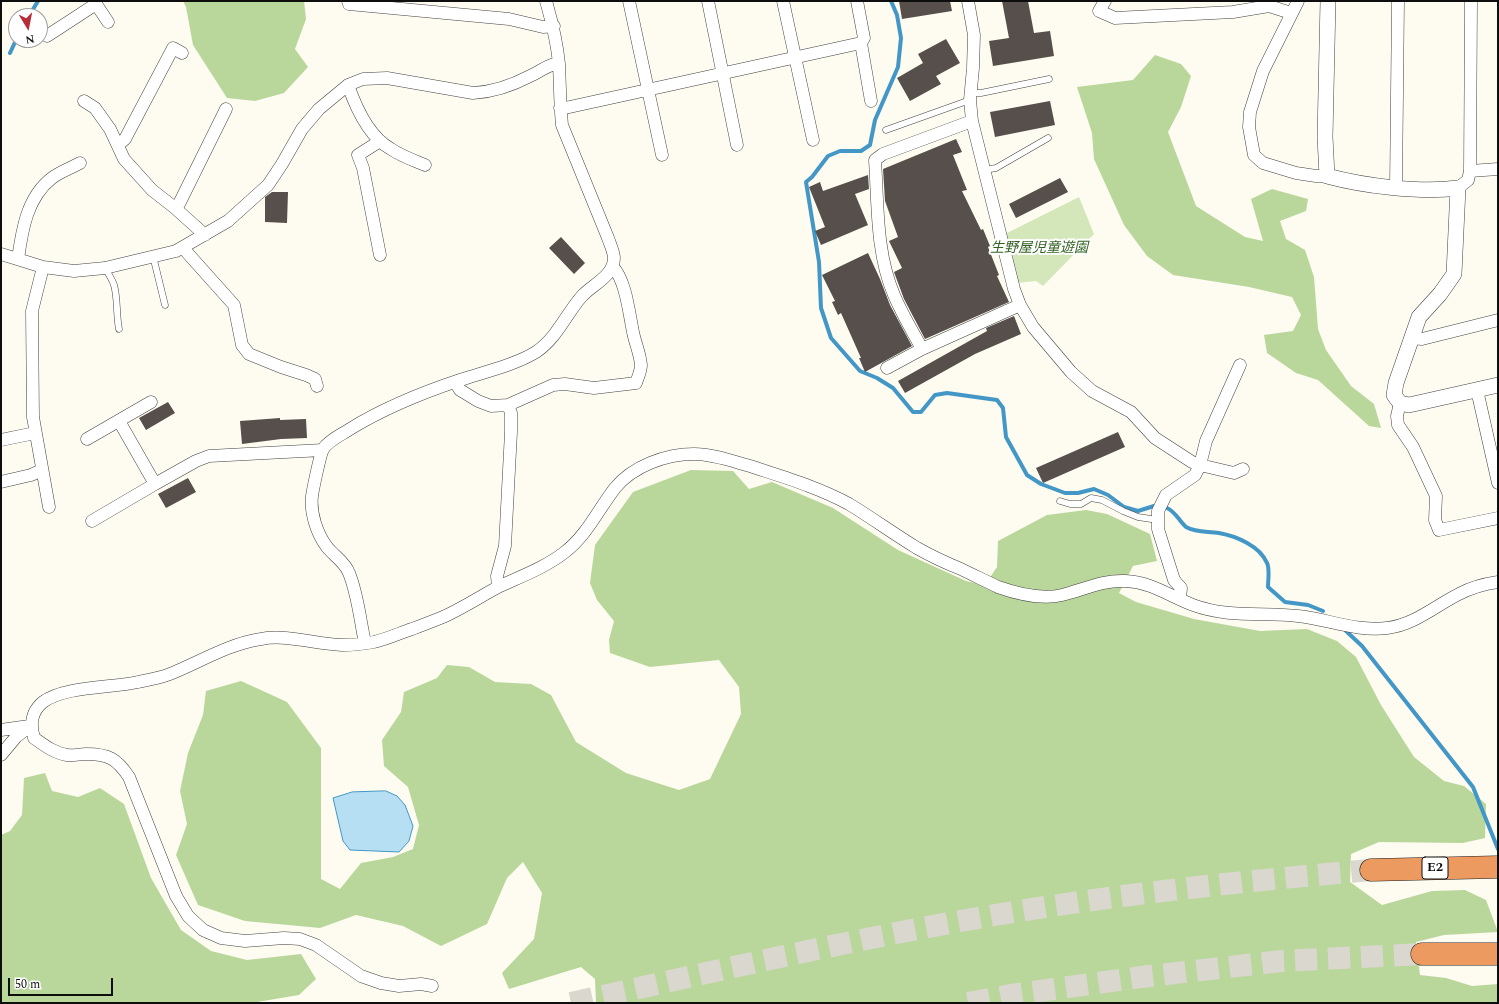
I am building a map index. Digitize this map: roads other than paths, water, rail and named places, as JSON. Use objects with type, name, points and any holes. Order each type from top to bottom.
[{"type":"highway","name":"E2","points":[[1371,870],[1498,867]]},
{"type":"highway","points":[[1422,954],[1498,954]]},
{"type":"street","points":[[348,1],[349,4],[509,19],[543,27],[554,26]]},
{"type":"street","points":[[364,643],[355,592],[348,571],[341,561],[327,547],[319,535],[313,513],[312,497],[323,450],[330,441],[399,402],[516,361],[536,352],[554,336],[567,315],[583,295],[613,267],[614,257],[608,238],[562,125],[559,63],[554,26],[546,1]]},
{"type":"street","points":[[629,1],[662,155]]},
{"type":"street","points":[[708,1],[738,145]]},
{"type":"street","points":[[783,1],[813,140]]},
{"type":"street","points":[[857,1],[864,38],[861,43],[871,101]]},
{"type":"street","points":[[968,1],[974,36],[970,96],[972,121],[1014,289],[1020,305],[1033,327],[1071,372],[1092,391],[1131,412],[1155,438],[1192,462],[1200,465],[1234,473],[1243,469]]},
{"type":"street","points":[[1105,1],[1099,11],[1115,18],[1233,12],[1269,4],[1291,13]]},
{"type":"street","points":[[1298,1],[1263,71],[1250,112],[1249,127],[1254,155],[1263,163],[1316,176],[1327,176],[1344,181],[1396,187],[1443,190],[1458,188],[1468,180],[1470,171],[1471,1]]},
{"type":"street","points":[[1327,176],[1325,137],[1328,1]]},
{"type":"street","points":[[1396,187],[1398,1]]},
{"type":"street","points":[[48,35],[95,3],[108,22]]},
{"type":"street","points":[[560,108],[795,59],[861,43]]},
{"type":"street","points":[[118,146],[125,139],[173,48],[182,53]]},
{"type":"street","points":[[1,254],[43,267],[74,271],[105,268],[183,248],[228,221],[268,185],[302,129],[319,109],[348,85],[364,80],[387,78],[473,93],[485,92],[530,77],[553,64],[559,63]]},
{"type":"street","points":[[348,85],[362,116],[369,128],[380,141],[390,149],[424,165]]},
{"type":"street","points":[[84,101],[95,108],[110,129],[124,159],[152,190],[205,235]]},
{"type":"street","points":[[175,208],[179,204],[226,109]]},
{"type":"street","points":[[922,349],[894,295],[884,264],[879,230],[875,160],[883,154],[972,121]]},
{"type":"street","points":[[380,141],[358,155],[363,168],[380,255]]},
{"type":"street","points":[[18,259],[21,238],[29,209],[41,189],[52,178],[80,163]]},
{"type":"street","points":[[1470,171],[1498,169]]},
{"type":"street","points":[[1458,188],[1454,274],[1440,294],[1418,317],[1396,383],[1394,395],[1400,403],[1409,406],[1498,384]]},
{"type":"street","points":[[183,248],[234,305],[242,345],[249,354],[311,377],[315,379],[317,386]]},
{"type":"street","points":[[43,267],[32,312],[33,417],[49,507]]},
{"type":"street","points":[[455,382],[460,390],[478,401],[491,406],[508,405],[553,385],[565,384],[594,388],[636,383],[641,367],[638,347],[633,333],[629,306],[617,272],[613,267]]},
{"type":"street","points":[[887,368],[922,349],[1020,305]]},
{"type":"street","points":[[1411,338],[1422,339],[1498,320]]},
{"type":"street","points":[[1180,598],[1181,588],[1174,580],[1158,530],[1158,511],[1166,495],[1195,475],[1200,465],[1206,440],[1240,365]]},
{"type":"street","points":[[1477,390],[1498,483]]},
{"type":"street","points":[[87,439],[151,402]]},
{"type":"street","points":[[1400,403],[1396,416],[1398,425],[1412,447],[1436,496],[1435,520],[1439,530],[1498,518]]},
{"type":"street","points":[[498,587],[497,576],[504,546],[511,432],[510,412],[508,405]]},
{"type":"street","points":[[119,421],[156,484]]},
{"type":"street","points":[[1,440],[35,433]]},
{"type":"street","points":[[92,521],[196,461],[209,456],[323,450]]},
{"type":"street","points":[[432,986],[421,984],[399,986],[380,983],[360,976],[316,945],[300,939],[284,938],[245,941],[221,938],[202,930],[188,916],[176,896],[129,777],[120,763],[109,757],[94,754],[68,755],[54,751],[34,738],[30,726],[34,712],[44,702],[60,693],[135,683],[167,675],[226,649],[259,639],[277,637],[343,645],[380,641],[446,615],[498,587],[554,560],[570,549],[587,531],[617,486],[632,473],[647,463],[675,456],[696,454],[727,460],[786,478],[829,494],[850,505],[923,552],[1000,587],[1022,594],[1044,597],[1060,596],[1090,586],[1112,581],[1129,581],[1152,586],[1193,605],[1221,612],[1254,615],[1295,615],[1358,627],[1379,629],[1398,627],[1415,620],[1460,593],[1478,586],[1498,582]]},
{"type":"street","points":[[1,482],[31,475],[42,470]]},
{"type":"street","points":[[1,730],[30,726]]},
{"type":"street","points":[[1,755],[16,737],[30,726]]},
{"type":"lane","points":[[886,130],[970,96],[1049,79]]},
{"type":"lane","points":[[984,170],[996,168],[1048,138]]},
{"type":"lane","points":[[154,256],[165,305]]},
{"type":"lane","points":[[105,268],[114,284],[117,299],[116,314],[119,329]]},
{"type":"lane","points":[[1060,502],[1081,504],[1091,498],[1102,500],[1138,517],[1158,520]]},
{"type":"water","points":[[386,791],[397,796],[405,805],[413,826],[409,841],[399,852],[350,850],[343,841],[333,798],[352,792]]},
{"type":"waterway","points":[[34,8],[38,1]]},
{"type":"waterway","points":[[891,1],[897,15],[901,38],[898,67],[875,120],[870,145],[861,151],[840,151],[828,156],[812,177],[806,182],[819,262],[821,308],[831,338],[860,371],[877,378],[893,388],[913,412],[921,412],[935,395],[947,393],[997,400],[1003,408],[1006,437],[1027,475],[1041,484],[1065,493],[1078,493],[1094,489],[1108,495],[1124,507],[1138,511],[1154,506]]},
{"type":"waterway","points":[[10,53],[12,48]]},
{"type":"waterway","points":[[1167,508],[1173,512],[1186,527],[1190,529],[1226,534],[1247,543],[1264,557],[1268,565],[1268,587],[1285,602],[1308,605],[1323,611]]},
{"type":"waterway","points":[[1346,631],[1362,646],[1473,787],[1498,849]]},
{"type":"tunnel","points":[[571,1003],[836,945],[942,924],[1042,907],[1182,889],[1371,870]]},
{"type":"tunnel","points":[[968,1003],[1011,995],[1149,976],[1282,961],[1422,954]]},
{"type":"park label","name":"生野屋児童遊園","points":[[1039,249]]}]
